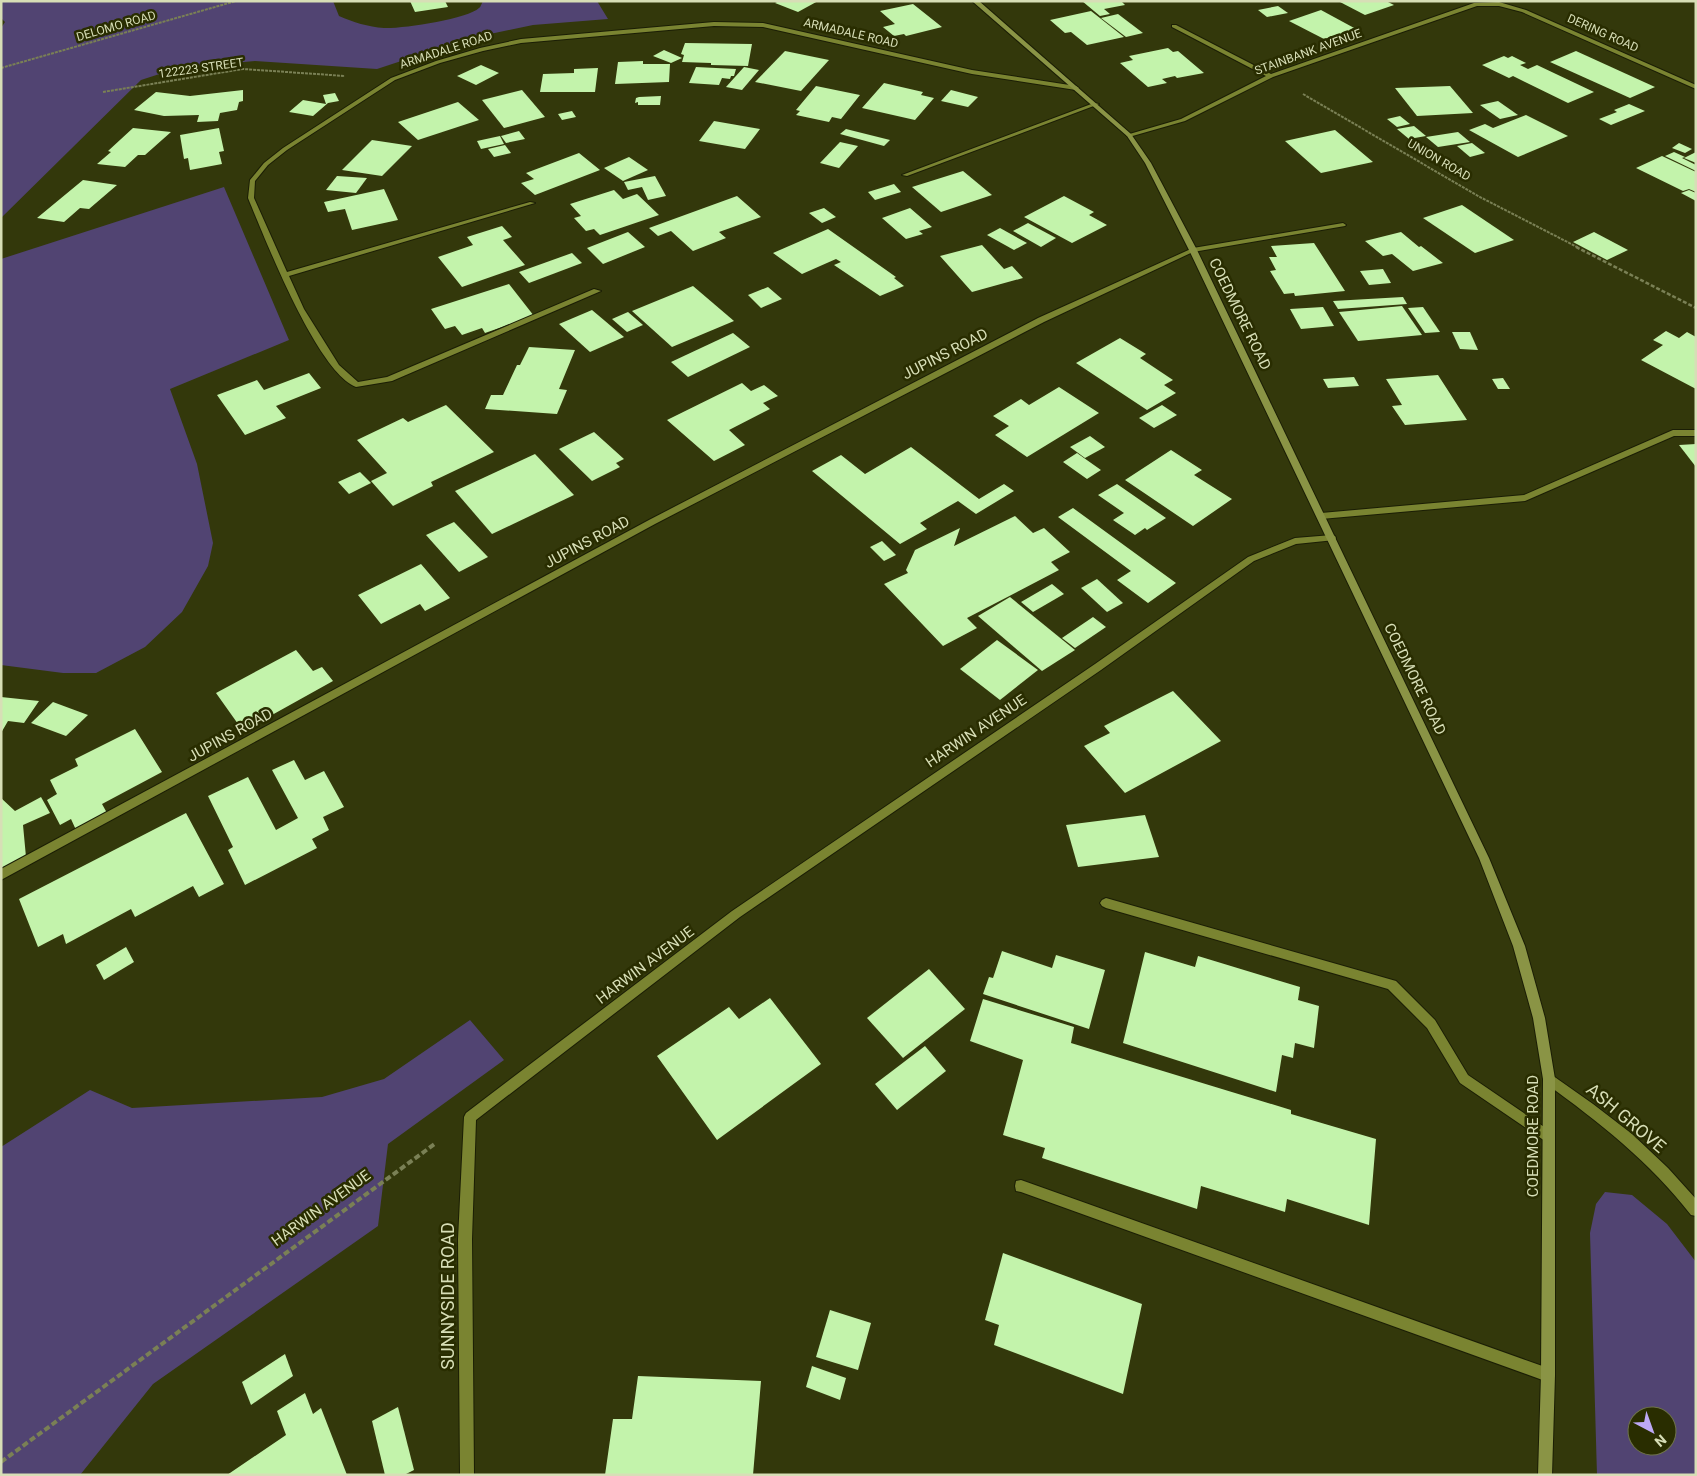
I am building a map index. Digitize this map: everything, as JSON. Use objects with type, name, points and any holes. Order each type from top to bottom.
[{"type":"street","name":"COEDMORE ROAD","points":[[975,1],[1096,104],[1129,135],[1148,163],[1193,250],[1484,858],[1519,946],[1540,1018],[1549,1079],[1548,1375],[1545,1475]]},
{"type":"street","name":"STAINBANK AVENUE","points":[[1129,135],[1183,120],[1272,76],[1476,4],[1499,4]]},
{"type":"street","name":"DERING ROAD","points":[[1499,4],[1524,11],[1696,87]]},
{"type":"street","name":"ARMADALE ROAD","points":[[597,291],[389,379],[356,385],[336,367],[300,309],[251,198],[252,181],[266,164],[285,149],[393,79],[473,52],[521,41],[714,24],[763,26],[787,29],[972,72],[1076,88]]},
{"type":"street","points":[[1174,26],[1272,76]]},
{"type":"street","points":[[905,175],[1096,104]]},
{"type":"street","points":[[285,275],[532,202]]},
{"type":"street","name":"JUPINS ROAD","points":[[1,875],[618,541],[1041,320],[1193,250],[1343,225]]},
{"type":"street","points":[[1321,516],[1525,498],[1673,433],[1696,433]]},
{"type":"street","name":"HARWIN AVENUE","points":[[470,1117],[736,914],[1090,672],[1251,558],[1295,541],[1332,538]]},
{"type":"street","points":[[1106,903],[1392,985],[1431,1024],[1464,1079],[1549,1137]]},
{"type":"street","name":"ASH GROVE","points":[[1549,1079],[1643,1150],[1684,1194],[1696,1210]]},
{"type":"street","name":"SUNNYSIDE ROAD","points":[[467,1475],[465,1239],[470,1117]]},
{"type":"street","points":[[1021,1186],[1548,1375]]},
{"type":"path","name":"DELOMO ROAD","points":[[1,68],[236,1]]},
{"type":"path","name":"122223 STREET","points":[[102,92],[242,70],[393,79]]},
{"type":"path","name":"UNION ROAD","points":[[1272,76],[1478,196],[1696,308]]},
{"type":"path","name":"HARWIN AVENUE","points":[[1,1462],[470,1117]]},
{"type":"shaded area","points":[[1,1],[333,1],[339,16],[372,27],[393,28],[462,16],[479,8],[483,1],[597,1],[608,19],[533,25],[471,38],[377,69],[255,61],[178,68],[141,80],[1,218],[1,28],[5,22],[1,18]]},
{"type":"shaded area","points":[[224,187],[289,340],[170,389],[197,464],[213,543],[208,566],[182,612],[145,647],[96,673],[63,673],[1,665],[1,259]]},
{"type":"shaded area","points":[[470,1020],[504,1060],[388,1144],[378,1226],[153,1384],[80,1475],[1,1475],[1,1147],[90,1090],[132,1108],[322,1097],[384,1079]]},
{"type":"shaded area","points":[[1605,1192],[1632,1195],[1667,1224],[1696,1262],[1696,1475],[1597,1475],[1590,1233],[1596,1204]]},
{"type":"building","points":[[410,1],[445,1],[448,7],[415,12]]},
{"type":"building","points":[[779,1],[818,1],[798,12],[775,3]]},
{"type":"building","points":[[1082,1],[1121,1],[1125,5],[1104,9],[1110,14],[1100,16]]},
{"type":"building","points":[[1386,1],[1394,5],[1365,15],[1340,2]]},
{"type":"building","points":[[913,4],[942,27],[906,36],[904,34],[894,36],[883,27],[895,24],[880,11]]},
{"type":"building","points":[[1278,6],[1288,13],[1267,17],[1258,10]]},
{"type":"building","points":[[1321,10],[1356,29],[1324,39],[1289,21]]},
{"type":"building","points":[[1091,11],[1124,37],[1087,45],[1071,32],[1065,33],[1050,20]]},
{"type":"building","points":[[1118,14],[1143,33],[1126,37],[1101,18]]},
{"type":"building","points":[[685,43],[752,44],[748,66],[682,62],[684,55],[681,54]]},
{"type":"building","points":[[1168,48],[1173,52],[1178,51],[1204,73],[1162,79],[1167,83],[1148,87],[1120,63],[1133,60],[1129,56]]},
{"type":"building","points":[[664,50],[682,58],[671,63],[653,56]]},
{"type":"building","points":[[785,51],[829,60],[801,91],[755,82]]},
{"type":"building","points":[[1576,51],[1655,87],[1630,98],[1550,62]]},
{"type":"building","points":[[1504,56],[1508,58],[1512,56],[1526,63],[1520,65],[1528,69],[1537,65],[1594,92],[1568,103],[1513,76],[1509,78],[1482,65]]},
{"type":"building","points":[[643,61],[643,64],[670,64],[669,82],[615,84],[618,62]]},
{"type":"building","points":[[481,65],[499,73],[476,85],[457,76]]},
{"type":"building","points":[[696,67],[736,69],[734,76],[731,76],[730,79],[722,78],[719,85],[689,83]]},
{"type":"building","points":[[744,67],[759,70],[742,90],[726,87]]},
{"type":"building","points":[[598,68],[595,92],[540,92],[543,74],[574,73],[574,69]]},
{"type":"building","points":[[884,83],[923,92],[921,95],[934,98],[915,120],[862,108]]},
{"type":"building","points":[[816,86],[860,95],[841,119],[832,117],[829,122],[796,115],[800,111],[796,110]]},
{"type":"building","points":[[1450,86],[1473,113],[1417,116],[1395,88]]},
{"type":"building","points":[[243,90],[243,101],[239,102],[237,110],[220,113],[218,121],[197,122],[199,115],[164,116],[134,110],[156,92],[190,96]]},
{"type":"building","points":[[522,90],[545,117],[504,128],[482,100]]},
{"type":"building","points":[[951,90],[978,97],[968,107],[941,101]]},
{"type":"building","points":[[335,93],[339,101],[328,103],[313,116],[289,112],[303,100],[326,104],[323,95]]},
{"type":"building","points":[[661,96],[660,105],[638,105],[638,102],[635,103],[636,98],[639,97]]},
{"type":"building","points":[[1498,101],[1518,115],[1500,119],[1480,105]]},
{"type":"building","points":[[458,102],[479,120],[418,140],[398,122]]},
{"type":"building","points":[[1629,104],[1645,111],[1611,125],[1599,119],[1617,112],[1614,110]]},
{"type":"building","points":[[572,111],[576,117],[562,120],[558,114]]},
{"type":"building","points":[[1526,115],[1568,136],[1518,157],[1469,130],[1485,124],[1493,128]]},
{"type":"building","points":[[1400,116],[1410,124],[1397,127],[1387,119]]},
{"type":"building","points":[[714,121],[760,129],[745,149],[699,141]]},
{"type":"building","points":[[1414,126],[1426,136],[1409,139],[1397,129]]},
{"type":"building","points":[[133,128],[171,132],[145,155],[138,155],[125,167],[97,164],[111,152],[108,151]]},
{"type":"building","points":[[219,128],[224,151],[219,152],[222,164],[190,170],[188,158],[184,159],[180,135]]},
{"type":"building","points":[[846,129],[890,140],[884,146],[840,134]]},
{"type":"building","points":[[1335,130],[1373,162],[1321,173],[1285,141]]},
{"type":"building","points":[[519,131],[525,139],[506,143],[501,136]]},
{"type":"building","points":[[1458,132],[1470,142],[1438,147],[1426,137]]},
{"type":"building","points":[[500,136],[504,144],[481,149],[477,141]]},
{"type":"building","points":[[372,140],[412,146],[382,176],[342,170]]},
{"type":"building","points":[[840,142],[858,146],[839,168],[820,163]]},
{"type":"building","points":[[1472,143],[1485,153],[1470,157],[1457,146]]},
{"type":"building","points":[[1679,143],[1692,149],[1685,153],[1672,148]]},
{"type":"building","points":[[505,145],[511,153],[494,157],[488,149]]},
{"type":"building","points":[[1674,152],[1696,165],[1696,171],[1665,156]]},
{"type":"building","points":[[1696,152],[1696,163],[1684,158]]},
{"type":"building","points":[[579,153],[600,170],[535,195],[521,183],[534,179],[526,173]]},
{"type":"building","points":[[1662,156],[1696,172],[1696,192],[1689,189],[1683,191],[1636,168]]},
{"type":"building","points":[[629,157],[648,170],[623,181],[604,168]]},
{"type":"building","points":[[963,171],[992,195],[941,212],[912,187]]},
{"type":"building","points":[[337,176],[367,178],[356,193],[326,190]]},
{"type":"building","points":[[655,176],[666,196],[648,200],[642,187],[628,190],[624,182]]},
{"type":"building","points":[[83,180],[117,185],[89,209],[80,208],[64,222],[37,218]]},
{"type":"building","points":[[894,184],[901,192],[875,200],[868,192]]},
{"type":"building","points":[[384,189],[398,220],[352,230],[345,209],[328,212],[324,202]]},
{"type":"building","points":[[614,190],[623,199],[637,194],[659,215],[600,235],[594,229],[586,231],[574,218],[581,216],[570,204]]},
{"type":"building","points":[[1689,190],[1696,193],[1696,201],[1681,193]]},
{"type":"building","points":[[737,196],[761,217],[719,232],[726,238],[693,251],[671,231],[658,236],[649,228]]},
{"type":"building","points":[[1064,196],[1094,212],[1089,215],[1107,225],[1072,243],[1024,217]]},
{"type":"building","points":[[1462,205],[1514,240],[1475,253],[1423,218]]},
{"type":"building","points":[[824,208],[836,217],[822,223],[809,213]]},
{"type":"building","points":[[910,208],[932,227],[919,231],[923,234],[906,239],[882,218]]},
{"type":"building","points":[[1028,223],[1056,238],[1041,247],[1013,231]]},
{"type":"building","points":[[502,226],[512,237],[503,240],[525,265],[462,287],[438,257],[473,245],[467,237]]},
{"type":"building","points":[[1000,228],[1027,243],[1014,250],[987,235]]},
{"type":"building","points":[[828,229],[896,277],[894,278],[904,286],[880,296],[834,265],[841,262],[836,259],[802,274],[773,253]]},
{"type":"building","points":[[628,232],[645,247],[603,264],[587,248]]},
{"type":"building","points":[[1401,232],[1443,263],[1413,271],[1392,254],[1383,256],[1365,241]]},
{"type":"building","points":[[1594,232],[1628,250],[1607,260],[1573,242]]},
{"type":"building","points":[[1314,243],[1345,291],[1295,296],[1294,293],[1284,294],[1270,271],[1276,270],[1269,257],[1277,257],[1271,246]]},
{"type":"building","points":[[982,245],[1004,269],[1012,266],[1023,278],[972,292],[940,256]]},
{"type":"building","points":[[572,253],[582,263],[529,283],[519,272]]},
{"type":"building","points":[[1383,269],[1391,283],[1369,285],[1360,271]]},
{"type":"building","points":[[509,284],[534,316],[485,333],[482,328],[462,335],[455,326],[445,329],[431,309]]},
{"type":"building","points":[[693,286],[734,321],[672,347],[632,311]]},
{"type":"building","points":[[768,287],[782,299],[761,308],[748,295]]},
{"type":"building","points":[[1403,297],[1407,304],[1338,309],[1333,301]]},
{"type":"building","points":[[1402,306],[1422,335],[1358,341],[1339,312]]},
{"type":"building","points":[[1323,307],[1334,326],[1301,329],[1290,309]]},
{"type":"building","points":[[1423,307],[1440,332],[1425,333],[1408,308]]},
{"type":"building","points":[[592,310],[624,337],[590,352],[559,324]]},
{"type":"building","points":[[628,312],[643,325],[627,332],[612,319]]},
{"type":"building","points":[[1666,331],[1679,338],[1687,332],[1696,337],[1696,389],[1641,360],[1663,345],[1653,340]]},
{"type":"building","points":[[1452,332],[1470,332],[1478,350],[1460,349]]},
{"type":"building","points":[[733,333],[750,347],[688,377],[671,362]]},
{"type":"building","points":[[1120,338],[1146,354],[1140,358],[1173,380],[1164,385],[1176,393],[1147,410],[1076,363]]},
{"type":"building","points":[[529,347],[575,350],[559,389],[567,390],[557,414],[485,409],[491,395],[503,395],[517,365],[520,365]]},
{"type":"building","points":[[309,373],[321,388],[276,406],[286,418],[245,435],[217,395],[257,380],[264,390]]},
{"type":"building","points":[[1438,375],[1467,420],[1405,425],[1392,406],[1402,405],[1386,379]]},
{"type":"building","points":[[1354,377],[1359,386],[1328,388],[1323,379]]},
{"type":"building","points":[[1503,378],[1510,389],[1498,389],[1492,379]]},
{"type":"building","points":[[742,383],[751,391],[764,385],[778,396],[763,403],[770,409],[729,430],[745,445],[714,461],[667,420]]},
{"type":"building","points":[[1059,387],[1099,413],[1027,457],[995,435],[1009,426],[993,416],[1021,399],[1029,405]]},
{"type":"building","points":[[446,405],[494,452],[431,482],[433,486],[393,506],[371,481],[387,473],[357,440],[403,418],[408,422]]},
{"type":"building","points":[[1162,405],[1177,415],[1154,428],[1139,418]]},
{"type":"building","points":[[594,432],[624,459],[616,463],[620,467],[592,481],[559,449]]},
{"type":"building","points":[[1090,436],[1105,447],[1085,458],[1070,447]]},
{"type":"building","points":[[1696,444],[1696,467],[1679,445]]},
{"type":"building","points":[[911,447],[979,499],[1004,484],[1014,491],[976,514],[958,501],[920,523],[927,529],[900,544],[812,471],[841,455],[865,474]]},
{"type":"building","points":[[1171,450],[1202,470],[1194,475],[1232,499],[1193,526],[1125,480]]},
{"type":"building","points":[[1077,453],[1101,470],[1087,479],[1063,462]]},
{"type":"building","points":[[535,454],[574,495],[492,534],[455,491]]},
{"type":"building","points":[[360,472],[371,483],[349,494],[338,482]]},
{"type":"building","points":[[1117,484],[1166,518],[1135,535],[1113,520],[1124,513],[1098,495]]},
{"type":"building","points":[[1073,508],[1176,583],[1148,603],[1117,580],[1131,571],[1058,517]]},
{"type":"building","points":[[1015,516],[1033,533],[1044,528],[1070,552],[1051,562],[1059,570],[967,618],[977,628],[943,646],[884,584],[908,573],[906,570],[915,550],[960,528],[954,546]]},
{"type":"building","points":[[454,522],[488,557],[459,572],[426,535]]},
{"type":"building","points":[[882,541],[896,555],[884,561],[870,547]]},
{"type":"building","points":[[421,564],[450,598],[425,611],[420,604],[381,624],[358,595]]},
{"type":"building","points":[[1097,579],[1123,603],[1107,612],[1081,588]]},
{"type":"building","points":[[1052,584],[1064,594],[1033,612],[1021,602]]},
{"type":"building","points":[[1010,597],[1075,650],[1042,671],[978,616]]},
{"type":"building","points":[[1093,617],[1106,627],[1075,648],[1062,638]]},
{"type":"building","points":[[997,640],[1038,670],[1000,700],[960,669]]},
{"type":"building","points":[[296,650],[313,671],[322,667],[333,681],[243,731],[216,693]]},
{"type":"building","points":[[1173,691],[1221,741],[1125,793],[1084,746],[1110,733],[1104,726]]},
{"type":"building","points":[[1,697],[39,701],[24,723],[8,721],[1,733]]},
{"type":"building","points":[[53,702],[88,715],[66,736],[31,723]]},
{"type":"building","points":[[135,729],[162,772],[102,804],[107,813],[76,830],[71,819],[60,825],[47,800],[57,794],[50,780],[78,766],[75,759]]},
{"type":"building","points":[[294,760],[305,780],[324,771],[344,807],[323,817],[329,830],[312,839],[317,848],[245,885],[228,850],[233,847],[208,796],[248,777],[276,830],[298,818],[272,770]]},
{"type":"building","points":[[41,797],[50,813],[23,825],[26,857],[1,869],[1,798],[15,811]]},
{"type":"building","points":[[186,813],[224,884],[199,897],[193,886],[135,917],[131,909],[66,944],[63,934],[38,947],[19,899]]},
{"type":"building","points":[[1145,815],[1159,857],[1078,867],[1066,825]]},
{"type":"building","points":[[126,947],[134,962],[104,980],[96,965]]},
{"type":"building","points":[[1002,951],[1052,968],[1056,955],[1105,970],[1089,1029],[983,994],[989,977],[993,978]]},
{"type":"building","points":[[1145,952],[1195,967],[1198,956],[1300,987],[1298,1000],[1319,1006],[1314,1048],[1295,1043],[1293,1058],[1282,1055],[1276,1092],[1123,1043]]},
{"type":"building","points":[[929,969],[965,1009],[903,1058],[867,1018]]},
{"type":"building","points":[[770,998],[821,1064],[717,1140],[657,1056],[729,1007],[739,1019]]},
{"type":"building","points":[[983,999],[1074,1027],[1071,1043],[1291,1110],[1291,1114],[1376,1139],[1369,1225],[1287,1199],[1285,1212],[1201,1186],[1197,1209],[1042,1158],[1045,1148],[1003,1135],[1023,1060],[970,1041]]},
{"type":"building","points":[[925,1046],[946,1071],[897,1110],[875,1084]]},
{"type":"building","points":[[1003,1253],[1142,1304],[1123,1394],[994,1345],[999,1325],[985,1320]]},
{"type":"building","points":[[830,1310],[871,1323],[858,1370],[816,1357]]},
{"type":"building","points":[[285,1354],[293,1376],[251,1405],[242,1382]]},
{"type":"building","points":[[812,1366],[846,1378],[840,1400],[806,1387]]},
{"type":"building","points":[[638,1376],[761,1381],[753,1475],[605,1475],[613,1419],[632,1419]]},
{"type":"building","points":[[305,1393],[313,1414],[321,1408],[347,1475],[227,1475],[286,1435],[277,1411]]},
{"type":"building","points":[[398,1407],[414,1470],[404,1475],[385,1475],[372,1421]]}]
